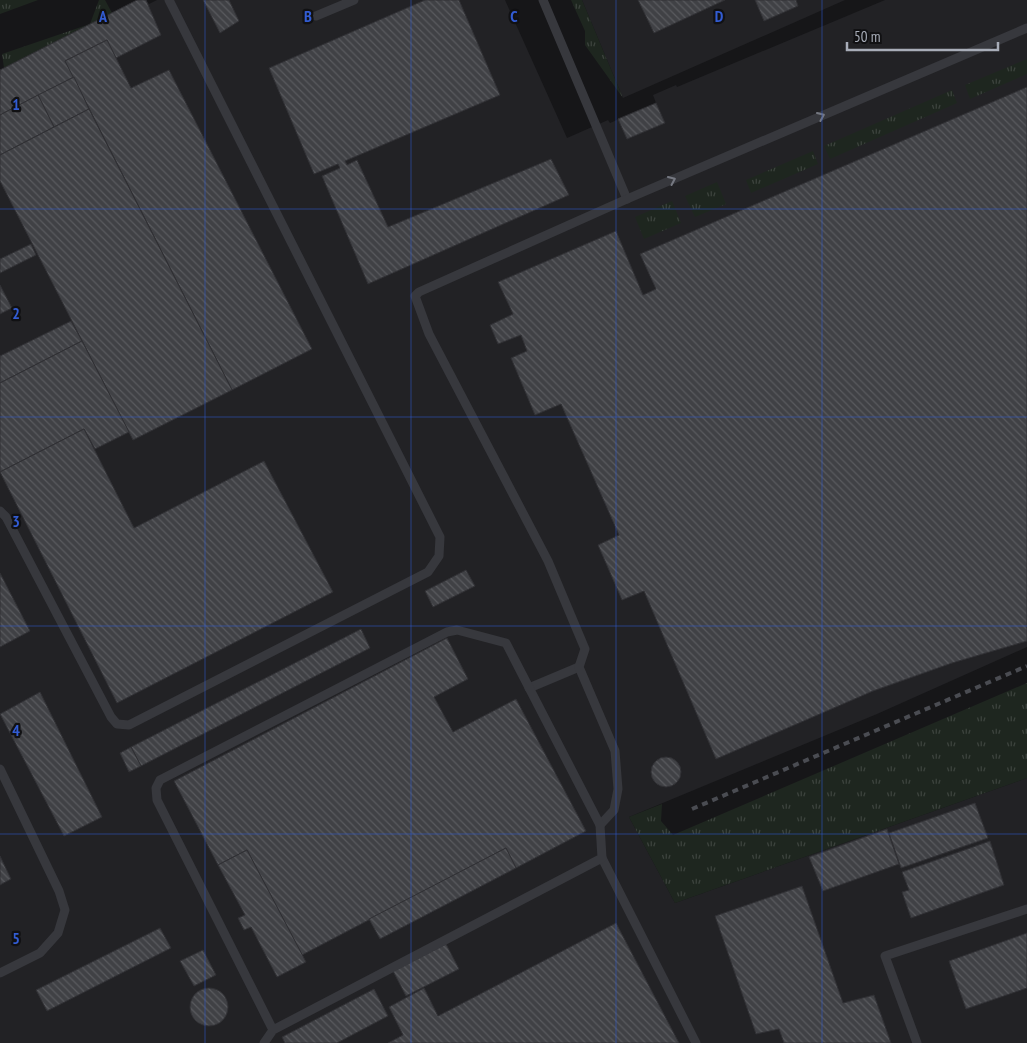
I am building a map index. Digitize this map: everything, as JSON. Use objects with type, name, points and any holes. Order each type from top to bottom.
[{"type":"lane","points":[[0,511],[6,517],[111,717],[117,724],[129,725],[428,572],[439,556],[440,537],[168,0]]},
{"type":"lane","points":[[316,16],[354,0]]},
{"type":"lane","points":[[543,0],[627,199]]},
{"type":"lane","points":[[600,825],[614,810],[618,789],[615,751],[580,667],[585,649],[548,561],[429,334],[415,296],[419,292],[627,199],[1027,28]]},
{"type":"lane","points":[[273,1030],[157,800],[156,788],[160,780],[447,632],[457,630],[506,643],[600,825],[602,858],[696,1043]]},
{"type":"lane","points":[[529,688],[580,667]]},
{"type":"lane","points":[[0,768],[59,891],[65,910],[58,933],[40,953],[0,974]]},
{"type":"lane","points":[[264,1043],[273,1030],[602,858]]},
{"type":"lane","points":[[917,1043],[885,956],[1027,909]]},
{"type":"shaded area","points":[[137,0],[146,0],[149,4],[157,0],[505,0],[567,138],[608,120],[610,123],[656,103],[653,95],[676,85],[677,87],[885,0],[1027,0],[1027,647],[877,714],[629,817],[675,903],[1027,778],[1027,1043],[0,1043],[0,70]]},
{"type":"shaded area","points":[[582,0],[845,0],[623,98]]},
{"type":"green space","points":[[0,0],[38,0],[0,14]]},
{"type":"green space","points":[[99,0],[105,0],[112,13],[4,68],[2,54],[90,24]]},
{"type":"green space","points":[[571,0],[582,0],[623,98],[585,45],[585,31]]},
{"type":"green space","points":[[1027,59],[1027,74],[970,99],[965,85]]},
{"type":"green space","points":[[952,90],[957,103],[830,159],[824,146]]},
{"type":"green space","points":[[813,151],[818,164],[751,193],[746,180]]},
{"type":"green space","points":[[717,182],[726,204],[695,217],[685,196]]},
{"type":"green space","points":[[672,201],[681,223],[644,239],[635,217]]},
{"type":"green space","points":[[1027,683],[1027,778],[675,903],[629,817],[662,804],[661,821],[673,835]]},
{"type":"building","points":[[137,0],[146,0],[161,35],[116,58],[107,40],[65,61],[74,77],[0,115],[0,70]]},
{"type":"building","points":[[203,0],[229,0],[239,21],[220,33]]},
{"type":"building","points":[[425,0],[459,0],[500,95],[345,161],[347,165],[357,160],[388,227],[551,159],[569,195],[368,284],[322,176],[340,168],[338,164],[314,174],[269,68]]},
{"type":"building","points":[[638,0],[725,0],[654,33]]},
{"type":"building","points":[[755,0],[796,0],[798,6],[764,21]]},
{"type":"building","points":[[107,40],[131,88],[169,70],[312,349],[232,390],[65,61]]},
{"type":"building","points":[[74,77],[89,109],[54,127],[38,95]]},
{"type":"building","points":[[1027,87],[1027,641],[952,663],[873,691],[716,759],[644,591],[622,600],[598,545],[619,535],[561,404],[535,415],[511,358],[527,351],[521,335],[498,344],[490,325],[513,314],[498,282],[616,231],[643,295],[656,289],[640,254]]},
{"type":"building","points":[[38,95],[54,127],[0,155],[0,115]]},
{"type":"building","points":[[656,103],[665,123],[627,139],[618,119]]},
{"type":"building","points":[[89,109],[232,390],[133,440],[0,181],[0,155]]},
{"type":"building","points":[[31,244],[36,255],[0,273],[0,259]]},
{"type":"building","points":[[0,285],[12,308],[0,314]]},
{"type":"building","points":[[71,321],[82,341],[0,383],[0,356]]},
{"type":"building","points":[[82,341],[129,432],[95,449],[84,429],[0,472],[0,383]]},
{"type":"building","points":[[84,429],[134,528],[264,461],[333,592],[117,703],[0,472]]},
{"type":"building","points":[[466,570],[475,586],[433,607],[425,591]]},
{"type":"building","points":[[0,573],[30,631],[0,647]]},
{"type":"building","points":[[361,629],[370,648],[141,766],[131,747]]},
{"type":"building","points":[[447,638],[468,679],[434,697],[453,732],[516,699],[586,831],[516,868],[506,848],[302,955],[247,850],[218,865],[174,781]]},
{"type":"building","points":[[40,692],[102,817],[64,836],[0,714]]},
{"type":"building","points":[[131,747],[141,766],[129,772],[120,753]]},
{"type":"building","points":[[666,757],[677,761],[681,772],[677,783],[666,787],[655,783],[651,772],[655,761]]},
{"type":"building","points":[[975,803],[988,838],[901,868],[889,833]]},
{"type":"building","points":[[887,829],[899,864],[823,891],[809,857]]},
{"type":"building","points":[[990,841],[1004,885],[911,918],[902,892],[909,890],[902,872]]},
{"type":"building","points":[[506,848],[516,868],[380,939],[369,919]]},
{"type":"building","points":[[247,850],[306,962],[277,977],[251,927],[244,930],[238,918],[245,915],[218,865]]},
{"type":"building","points":[[0,856],[11,879],[0,885]]},
{"type":"building","points":[[802,886],[843,1003],[874,995],[891,1043],[784,1043],[779,1029],[756,1034],[715,916]]},
{"type":"building","points":[[616,923],[679,1043],[388,1043],[403,1035],[389,1007],[424,988],[438,1016]]},
{"type":"building","points":[[160,928],[171,948],[47,1011],[36,990]]},
{"type":"building","points":[[1027,933],[1027,988],[966,1009],[949,961]]},
{"type":"building","points":[[446,944],[459,969],[406,996],[393,971]]},
{"type":"building","points":[[203,950],[216,975],[194,986],[180,961]]},
{"type":"building","points":[[209,988],[223,993],[228,1007],[223,1021],[209,1026],[195,1021],[190,1007],[195,993]]},
{"type":"building","points":[[374,989],[388,1016],[337,1043],[285,1043],[282,1037]]},
{"type":"railway","points":[[692,809],[1027,666]]}]
